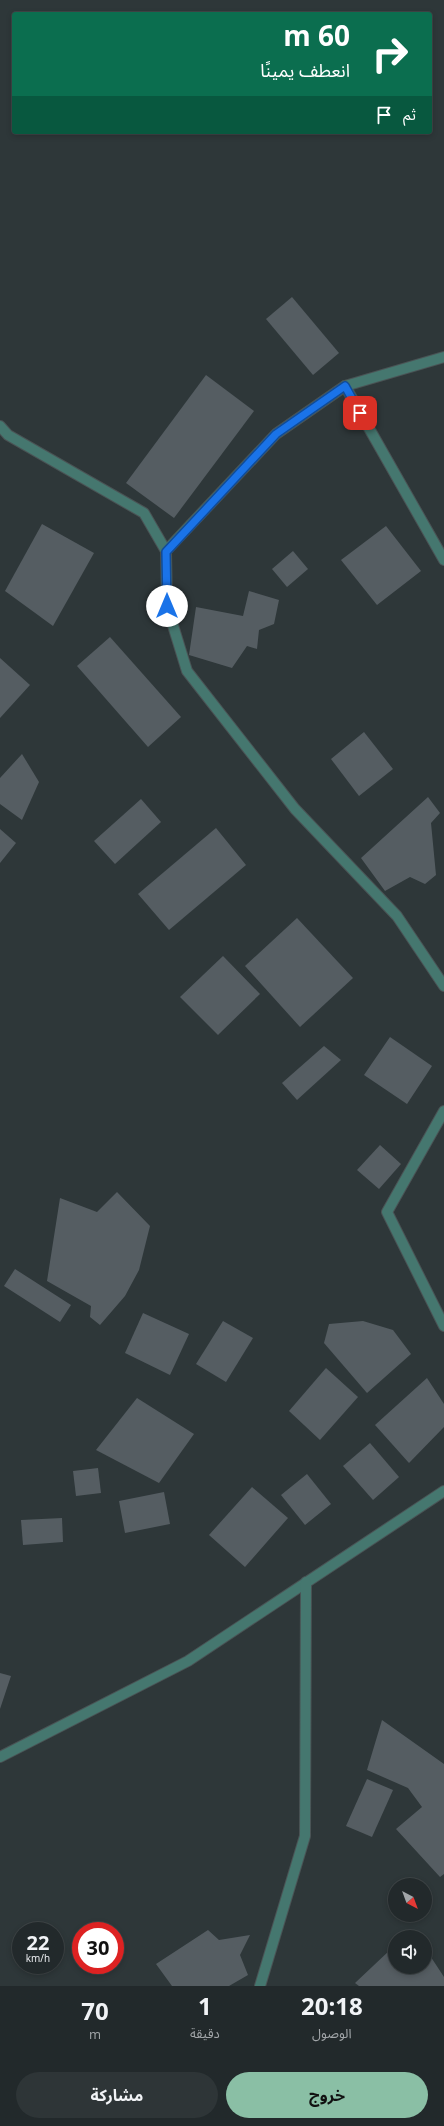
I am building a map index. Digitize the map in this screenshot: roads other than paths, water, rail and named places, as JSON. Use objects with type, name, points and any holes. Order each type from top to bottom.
[{"type":"street","points":[[166,552],[276,434],[345,386],[444,357]]},
{"type":"street","points":[[345,386],[444,560]]},
{"type":"street","points":[[0,426],[8,435],[144,513],[166,552],[167,606],[187,671],[295,809],[397,916],[444,986]]},
{"type":"street","points":[[444,1111],[387,1212],[444,1326]]},
{"type":"street","points":[[0,1757],[188,1661],[444,1491]]},
{"type":"street","points":[[260,1986],[305,1836],[306,1582]]}]
